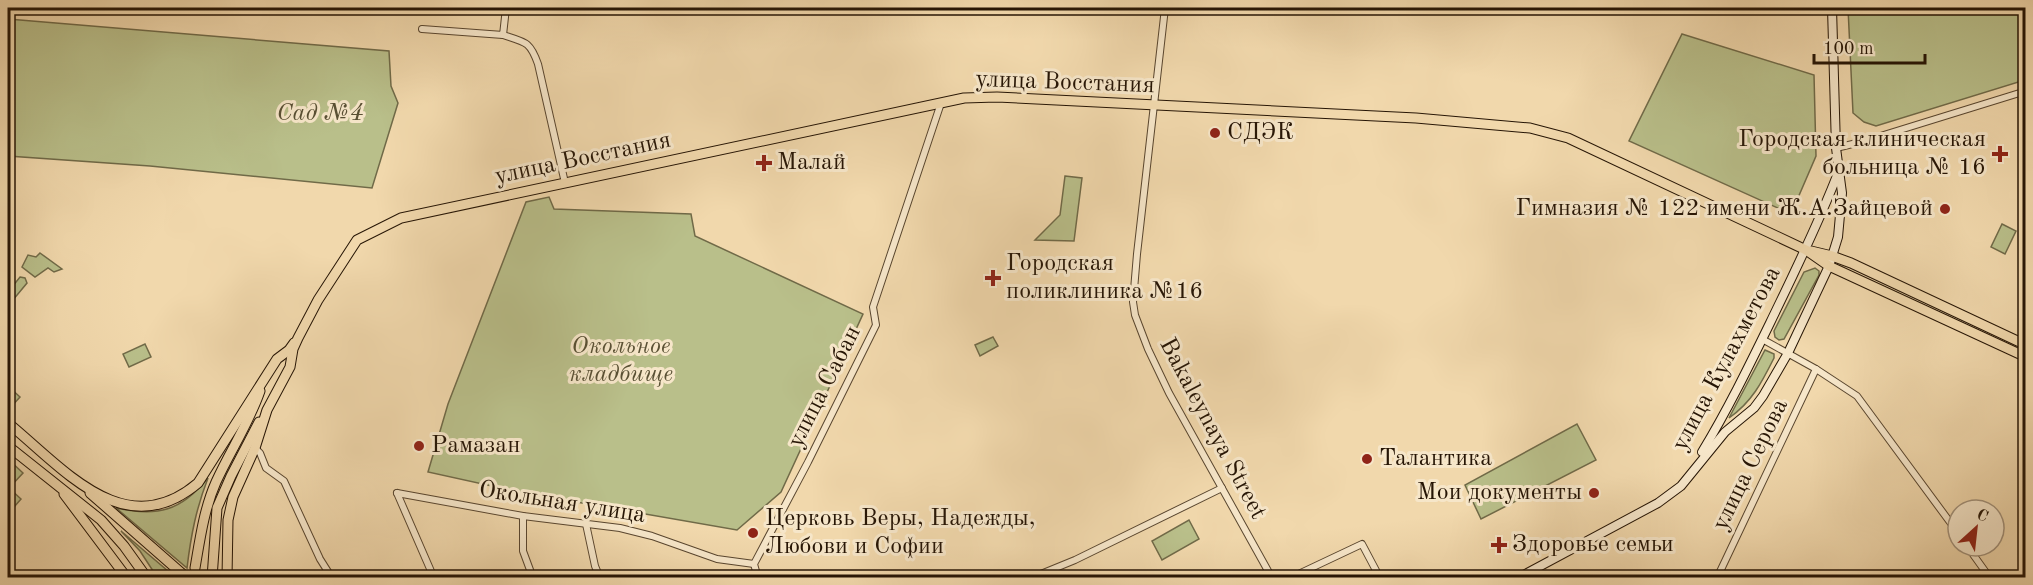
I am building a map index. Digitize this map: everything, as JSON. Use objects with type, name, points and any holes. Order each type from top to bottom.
[{"type":"main road","points":[[1829,266],[1838,237],[1842,193],[1836,147],[1832,8]]},
{"type":"main road","name":"улица Восстания","points":[[227,578],[228,520],[233,497],[255,448],[267,410],[290,367],[293,349],[318,300],[357,240],[401,218],[964,98],[998,97],[1416,118],[1530,128],[1568,138],[1806,250],[1829,266],[2025,357]]},
{"type":"main road","name":"улица Кулахметова","points":[[1681,486],[1704,448],[1762,339],[1820,220],[1839,170]]},
{"type":"main road","name":"улица Восстания","points":[[1806,250],[1832,256],[2025,345]]},
{"type":"main road","name":"улица Кулахметова","points":[[1518,578],[1659,503],[1681,486],[1725,432],[1759,402],[1788,353],[1829,266]]},
{"type":"main road","name":"улица Восстания","points":[[263,383],[277,359],[298,339]]},
{"type":"main road","points":[[72,478],[113,502],[132,507],[166,504],[183,496],[198,483],[217,457],[246,405],[263,383]]},
{"type":"main road","points":[[195,568],[209,500],[254,409],[263,383]]},
{"type":"main road","points":[[212,578],[217,508],[231,476],[267,410]]},
{"type":"main road","points":[[8,423],[187,578]]},
{"type":"main road","points":[[8,446],[101,520],[124,546],[147,578]]},
{"type":"main road","points":[[55,483],[124,573]]},
{"type":"street","points":[[503,35],[506,8]]},
{"type":"street","name":"Bakaleynaya Street","points":[[1165,8],[1137,254],[1133,303],[1135,315],[1169,393],[1272,578]]},
{"type":"street","points":[[422,29],[503,35],[527,42],[533,48],[565,183]]},
{"type":"street","points":[[1836,147],[1862,142],[2025,91]]},
{"type":"street","name":"улица Сабан","points":[[754,564],[876,325],[873,307],[941,103]]},
{"type":"street","points":[[1762,339],[1816,369],[1857,396],[1946,517]]},
{"type":"street","name":"улица Серова","points":[[1717,578],[1816,369]]},
{"type":"street","points":[[255,448],[260,453],[266,468],[285,480],[320,559],[332,578]]},
{"type":"street","points":[[1031,578],[1075,560],[1222,488]]},
{"type":"street","name":"Окольная улица","points":[[434,578],[397,493],[523,516],[620,528],[652,536],[717,560],[754,564]]},
{"type":"street","points":[[523,516],[523,551],[534,578]]},
{"type":"street","points":[[586,525],[600,578]]},
{"type":"street","points":[[1290,578],[1362,544],[1380,578]]},
{"type":"street","points":[[1976,558],[1990,578]]},
{"type":"street","points":[[754,564],[758,578]]},
{"type":"green space","points":[[1848,8],[2025,8],[2025,80],[1876,126],[1864,122],[1853,113]]},
{"type":"green space","name":"Сад №4","points":[[8,19],[389,51],[391,86],[398,103],[372,188],[150,166],[8,156]]},
{"type":"green space","points":[[1682,34],[1814,75],[1816,156],[1791,214],[1629,141]]},
{"type":"green space","points":[[1065,176],[1082,178],[1074,241],[1035,240],[1060,215]]},
{"type":"green space","name":"Окольное кладбище","points":[[549,197],[554,209],[691,214],[695,236],[863,314],[781,492],[737,530],[519,492],[428,472],[448,404],[526,202]]},
{"type":"green space","points":[[2002,224],[2016,231],[2005,254],[1991,247]]},
{"type":"green space","points":[[40,253],[62,269],[54,272],[48,268],[35,277],[22,267],[28,255],[36,257]]},
{"type":"green space","points":[[1815,268],[1819,271],[1819,275],[1784,339],[1779,340],[1775,337],[1774,331],[1804,272]]},
{"type":"green space","points":[[20,277],[25,278],[27,283],[13,300],[8,292]]},
{"type":"green space","points":[[993,337],[998,346],[980,356],[975,345]]},
{"type":"green space","points":[[145,344],[151,357],[129,367],[123,354]]},
{"type":"green space","points":[[1765,350],[1774,354],[1774,358],[1765,375],[1756,391],[1729,418]]},
{"type":"green space","points":[[8,386],[20,397],[11,407],[8,404]]},
{"type":"green space","points":[[1577,424],[1596,460],[1481,519],[1465,485]]},
{"type":"green space","points":[[8,459],[23,473],[11,486],[8,483]]},
{"type":"green space","points":[[208,478],[194,522],[187,568],[116,508],[144,512],[168,509],[188,498]]},
{"type":"green space","points":[[8,487],[21,499],[8,514]]},
{"type":"green space","points":[[1189,520],[1199,539],[1162,560],[1152,541]]},
{"type":"green space","points":[[121,531],[175,577],[157,577],[140,551]]},
{"type":"tunnel","points":[[195,568],[195,578]]},
{"type":"place","name":"СДЭК","points":[[1215,133]]},
{"type":"place","name":"Городская клиническая больница № 16","points":[[2000,154]]},
{"type":"place","name":"Малай","points":[[764,163]]},
{"type":"place","name":"Гимназия № 122 имени Ж.А.Зайцевой","points":[[1945,209]]},
{"type":"place","name":"Городская поликлиника №16","points":[[993,278]]},
{"type":"place","name":"Рамазан","points":[[419,446]]},
{"type":"place","name":"Талантика","points":[[1367,459]]},
{"type":"place","name":"Мои документы","points":[[1594,493]]},
{"type":"place","name":"Церковь Веры, Надежды, Любови и Софии","points":[[753,533]]},
{"type":"place","name":"Здоровье семьи","points":[[1499,545]]}]
